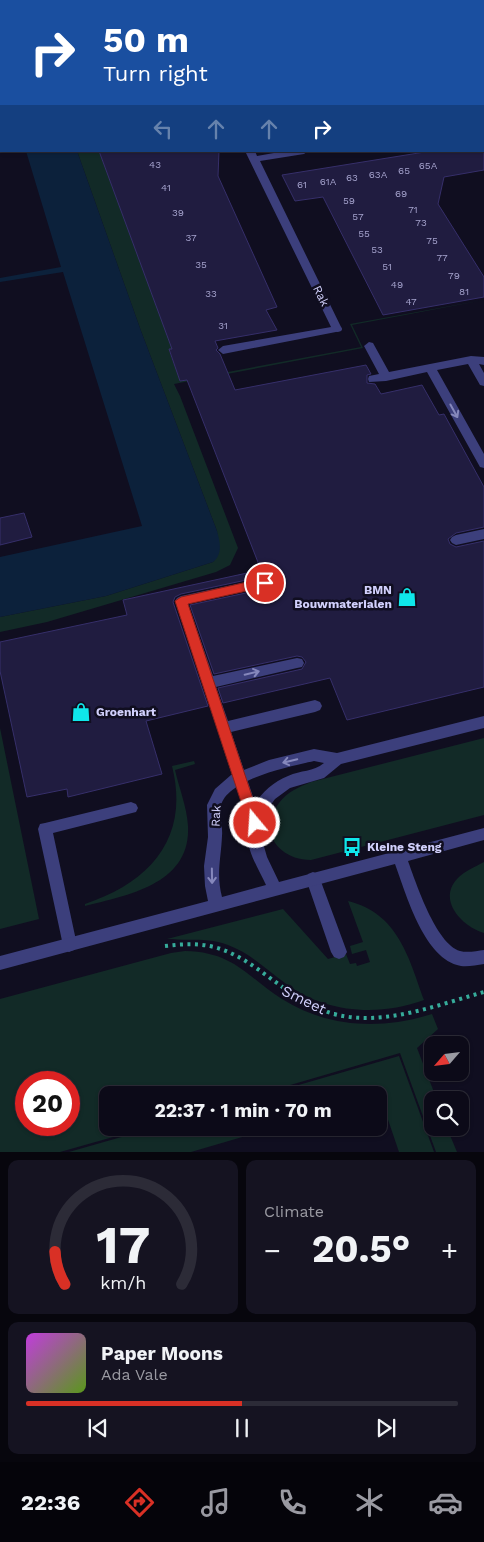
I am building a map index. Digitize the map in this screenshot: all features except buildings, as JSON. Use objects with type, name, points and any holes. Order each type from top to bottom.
[{"type":"street","name":"Rak","points":[[223,350],[337,329],[252,155],[291,152]]},
{"type":"street","points":[[369,346],[386,377]]},
{"type":"street","points":[[373,379],[471,360],[484,361]]},
{"type":"street","points":[[471,360],[484,382]]},
{"type":"street","points":[[430,368],[484,464]]},
{"type":"street","points":[[456,540],[484,534]]},
{"type":"street","points":[[255,823],[181,601],[265,583]]},
{"type":"street","points":[[208,683],[297,663]]},
{"type":"street","points":[[223,728],[315,706]]},
{"type":"street","name":"Rak","points":[[217,906],[212,886],[212,866],[216,837],[214,805],[220,793],[240,777],[269,766],[314,755],[337,759],[484,722]]},
{"type":"street","name":"Rak","points":[[275,890],[257,848],[254,835],[258,811],[267,797],[279,787],[294,780],[320,774],[337,759]]},
{"type":"street","points":[[69,945],[45,829],[130,808]]},
{"type":"street","points":[[0,964],[484,834]]},
{"type":"street","points":[[399,856],[426,925],[445,950],[458,958],[484,957]]},
{"type":"street","points":[[314,880],[339,952]]},
{"type":"path","name":"Smeet","points":[[152,923],[160,948],[201,944],[235,954],[282,990],[317,1009],[334,1014],[354,1017],[380,1017],[403,1014],[484,992]]},
{"type":"green space","points":[[77,152],[99,152],[173,349],[169,350],[180,381],[361,347],[350,324],[484,300],[352,325],[363,348],[174,384],[238,548],[230,565],[216,572],[47,622],[0,632],[0,617],[106,596],[213,562],[219,552],[217,531],[141,331]]},
{"type":"green space","points":[[0,728],[39,919],[0,929]]},
{"type":"green space","points":[[484,738],[484,815],[311,860],[300,859],[281,850],[271,834],[270,824],[273,814],[282,799],[289,793],[311,782]]},
{"type":"green space","points":[[194,761],[195,764],[175,770],[185,805],[188,826],[186,846],[179,861],[168,874],[154,884],[120,897],[85,906],[85,904],[108,895],[129,883],[146,869],[160,853],[170,835],[175,814],[176,791],[172,766]]},
{"type":"green space","points":[[484,862],[484,933],[476,930],[461,919],[451,904],[450,896],[452,887],[460,876]]},
{"type":"green space","points":[[348,901],[365,907],[379,916],[390,927],[407,953],[424,1000],[388,1009],[352,1009],[334,1006],[317,1001],[301,993],[236,948],[206,940],[167,939],[283,909],[328,959],[346,954],[350,964],[356,963],[357,966],[370,962],[366,950],[352,954],[350,946],[363,942]]},
{"type":"green space","points":[[185,951],[202,952],[228,961],[282,999],[300,1009],[336,1021],[375,1024],[413,1019],[432,1014],[438,1029],[430,1036],[424,1036],[424,1042],[417,1048],[424,1066],[424,1081],[430,1081],[434,1091],[424,1091],[424,1119],[400,1053],[287,1086],[99,1086],[99,1136],[117,1136],[60,1152],[0,1152],[0,999],[171,953]]},
{"type":"green space","points":[[399,1056],[424,1125],[424,1136],[428,1136],[434,1152],[399,1152],[387,1117],[387,1086],[295,1086]]},
{"type":"green space","points":[[125,1136],[246,1136],[191,1152],[69,1152]]},
{"type":"green space","points":[[430,1136],[450,1136],[457,1152],[436,1152]]},
{"type":"water","points":[[26,152],[77,152],[141,331],[217,531],[220,548],[213,562],[106,596],[0,617],[0,557],[142,526],[63,272],[0,282],[0,278],[61,267]]},
{"type":"place","name":"BMN Bouwmaterialen","points":[[407,597]]},
{"type":"place","name":"Groenhart","points":[[81,712]]},
{"type":"place","name":"Kleine Steng","points":[[352,847]]},
{"type":"route","points":[[255,823],[181,601],[265,583]]}]
